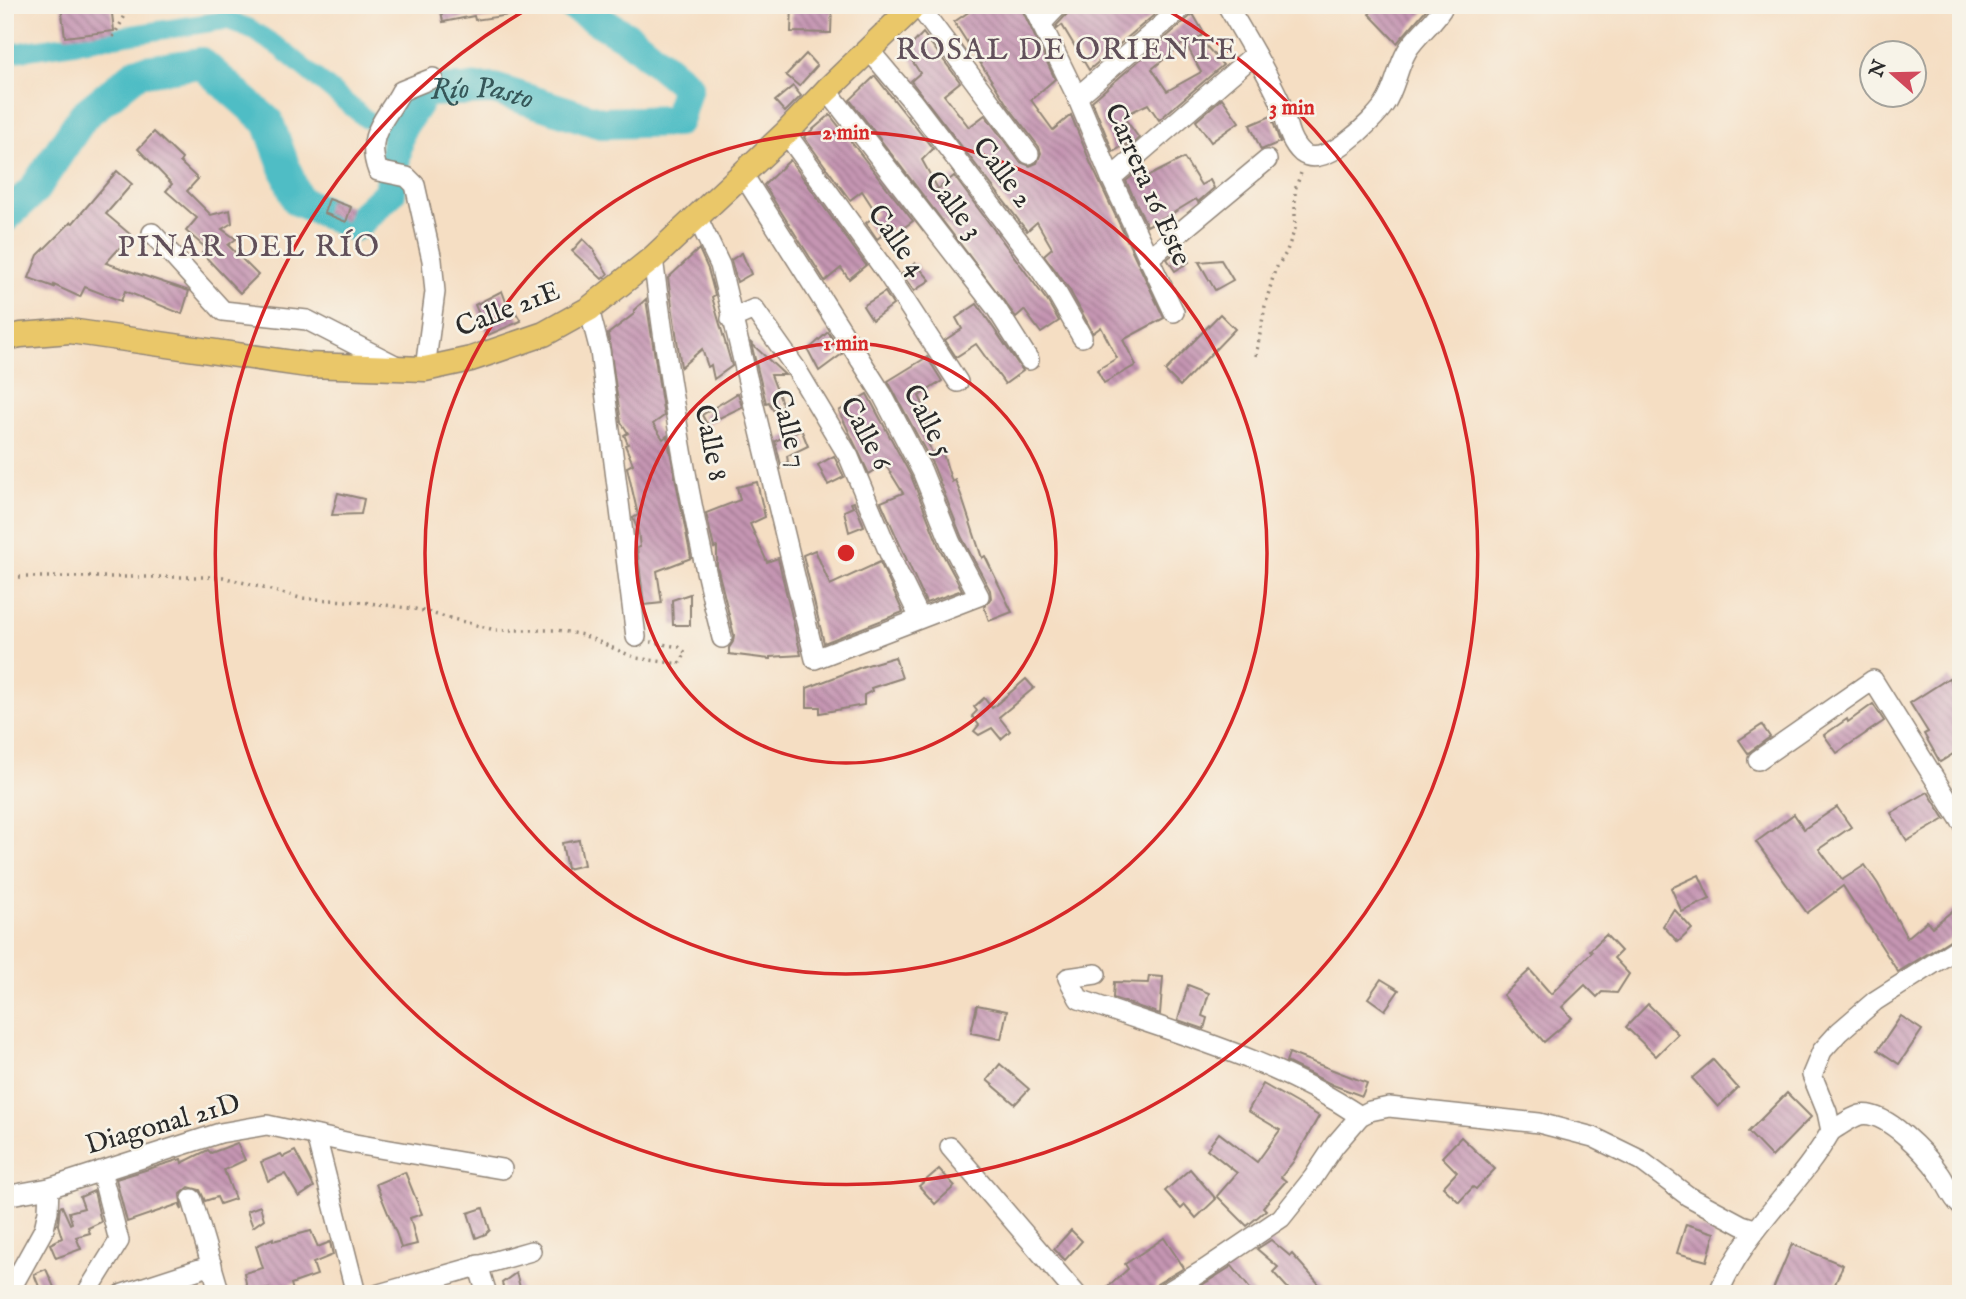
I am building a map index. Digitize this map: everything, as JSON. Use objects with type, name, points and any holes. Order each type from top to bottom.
[{"type":"main road","name":"Calle 21E","points":[[5,338],[70,331],[307,365],[413,369],[471,359],[544,334],[589,309],[653,258],[786,134],[827,90],[916,5]]},
{"type":"street","points":[[916,5],[1029,154]]},
{"type":"street","name":"Carrera 16 Este","points":[[1032,5],[1077,97],[1111,178],[1174,312]]},
{"type":"street","points":[[1041,24],[1059,5]]},
{"type":"street","points":[[1077,97],[1185,5]]},
{"type":"street","points":[[1227,5],[1280,102],[1291,140],[1308,156],[1317,158],[1362,130],[1385,104],[1396,72],[1408,50],[1444,5]]},
{"type":"street","name":"Calle 2","points":[[869,50],[1040,269],[1082,337]]},
{"type":"street","points":[[1111,178],[1255,54]]},
{"type":"street","points":[[152,233],[223,311],[307,320],[413,369],[435,292],[432,260],[415,185],[407,177],[378,171],[373,159],[377,126],[393,107],[401,91],[433,78]]},
{"type":"street","name":"Calle 3","points":[[827,90],[996,308],[1029,360]]},
{"type":"street","name":"Calle 4","points":[[786,134],[889,276],[958,382]]},
{"type":"street","points":[[1148,259],[1267,160]]},
{"type":"street","name":"Calle 5","points":[[742,173],[882,394],[922,471],[951,543],[979,596],[920,618]]},
{"type":"street","name":"Calle 7","points":[[697,216],[720,265],[815,659],[920,618]]},
{"type":"street","name":"Calle 8","points":[[653,258],[668,376],[722,638]]},
{"type":"street","points":[[589,309],[600,351],[636,637]]},
{"type":"street","name":"Calle 6","points":[[731,319],[754,309],[795,367],[849,457],[895,567],[920,618]]},
{"type":"street","points":[[1758,760],[1873,680],[1961,821]]},
{"type":"street","points":[[1831,1131],[1827,1112],[1812,1075],[1822,1051],[1875,1001],[1961,946]]},
{"type":"street","points":[[1096,974],[1068,978],[1079,999],[1241,1055],[1305,1084],[1360,1116]]},
{"type":"street","points":[[1164,1294],[1281,1219],[1335,1145],[1360,1116],[1389,1107],[1539,1123],[1593,1137],[1640,1160],[1688,1196],[1742,1225],[1755,1229]]},
{"type":"street","points":[[1718,1294],[1755,1229],[1820,1150],[1831,1131],[1858,1116],[1870,1114],[1882,1118],[1921,1152],[1940,1173],[1961,1206]]},
{"type":"street","name":"Diagonal 21D","points":[[5,1196],[50,1188],[220,1133],[267,1125],[502,1169]]},
{"type":"street","points":[[316,1136],[356,1294]]},
{"type":"street","points":[[950,1147],[1076,1294]]},
{"type":"street","points":[[86,1294],[119,1241],[101,1171]]},
{"type":"street","points":[[8,1294],[44,1229],[50,1188]]},
{"type":"street","points":[[192,1199],[220,1294]]},
{"type":"street","points":[[379,1294],[531,1251]]},
{"type":"street","points":[[123,1294],[212,1265]]},
{"type":"street","points":[[478,1265],[486,1294]]},
{"type":"path","points":[[113,37],[131,5]]},
{"type":"path","points":[[1256,355],[1275,270],[1286,253],[1295,229],[1294,190],[1308,156]]},
{"type":"path","points":[[5,577],[223,577],[300,598],[415,609],[495,630],[557,630],[583,635],[636,658],[679,664],[686,653],[679,648],[636,637]]},
{"type":"building","points":[[111,5],[114,31],[65,37],[61,6]]},
{"type":"building","points":[[440,5],[516,5],[517,14],[475,20],[474,16],[443,22]]},
{"type":"building","points":[[792,5],[832,5],[831,33],[791,32]]},
{"type":"building","points":[[979,5],[1020,5],[1055,79],[1031,100],[1053,130],[1071,115],[1091,164],[1164,318],[1123,340],[1136,365],[1104,383],[1097,370],[1117,358],[1101,327],[1093,333],[1069,289],[1044,255],[1052,248],[1037,222],[1027,231],[911,81],[920,73],[906,51],[923,33],[960,82],[944,95],[969,127],[985,115],[1020,162],[1030,166],[1037,163],[1041,153],[1039,147],[1008,106],[954,22]]},
{"type":"building","points":[[1071,5],[1166,5],[1089,70],[1062,25],[1057,29],[1056,26],[1068,13]]},
{"type":"building","points":[[1379,5],[1430,5],[1397,43],[1369,14]]},
{"type":"building","points":[[1193,14],[1204,33],[1199,38],[1223,65],[1159,120],[1148,104],[1123,116],[1139,138],[1128,148],[1126,144],[1113,152],[1092,101]],"holes":[[[1185,42],[1201,72],[1167,91],[1152,69]]]},
{"type":"building","points":[[806,54],[817,66],[799,86],[786,75]]},
{"type":"building","points":[[875,76],[933,149],[922,160],[938,189],[954,176],[1048,302],[1059,321],[1041,333],[1024,310],[1016,317],[850,100]]},
{"type":"building","points":[[793,86],[801,96],[785,112],[775,101]]},
{"type":"building","points":[[1222,98],[1239,122],[1211,142],[1196,121]]},
{"type":"building","points":[[830,115],[913,221],[896,233],[894,226],[877,239],[866,223],[877,214],[862,191],[850,200],[804,137]]},
{"type":"building","points":[[1271,116],[1280,142],[1261,150],[1250,125]]},
{"type":"building","points":[[154,132],[198,179],[187,191],[211,215],[230,210],[232,223],[222,229],[236,239],[228,245],[258,275],[240,293],[202,253],[207,249],[186,231],[197,218],[166,191],[172,184],[138,149]]},
{"type":"building","points":[[1184,158],[1201,185],[1210,180],[1214,188],[1198,202],[1196,199],[1147,226],[1126,181],[1137,172],[1141,180]]},
{"type":"building","points":[[790,160],[866,265],[849,279],[841,268],[825,281],[764,185]]},
{"type":"building","points":[[117,171],[132,184],[106,214],[131,235],[106,263],[189,291],[182,314],[125,291],[121,301],[85,287],[80,297],[54,285],[29,278],[38,255],[73,223]]},
{"type":"building","points":[[329,199],[351,207],[346,222],[324,213]]},
{"type":"building","points":[[583,239],[595,251],[608,274],[602,279],[572,251]]},
{"type":"building","points":[[699,249],[708,269],[715,295],[712,297],[732,366],[714,379],[711,365],[708,367],[702,349],[681,367],[668,278]]},
{"type":"building","points":[[1180,249],[1189,262],[1175,271],[1167,259]]},
{"type":"building","points":[[742,253],[751,274],[737,282],[731,260]]},
{"type":"building","points":[[1221,260],[1233,280],[1215,290],[1199,262]]},
{"type":"building","points":[[915,263],[930,280],[914,291],[902,274]]},
{"type":"building","points":[[502,291],[509,310],[513,308],[521,321],[488,335],[475,305]]},
{"type":"building","points":[[885,292],[893,305],[872,320],[863,306]]},
{"type":"building","points":[[646,299],[664,416],[653,424],[663,439],[667,436],[691,558],[657,571],[662,603],[644,605],[637,548],[640,547],[638,531],[633,518],[638,515],[627,467],[633,464],[625,445],[628,444],[624,435],[628,433],[621,422],[608,334],[634,314],[634,310]]},
{"type":"building","points":[[977,304],[1023,371],[1005,384],[976,344],[956,357],[945,340],[962,329],[956,318]]},
{"type":"building","points":[[1220,314],[1235,329],[1180,386],[1165,371]]},
{"type":"building","points":[[828,332],[842,354],[819,371],[808,350]]},
{"type":"building","points":[[751,343],[785,375],[771,375],[783,406],[773,410],[769,402],[766,403]]},
{"type":"building","points":[[927,357],[942,381],[919,396],[931,421],[922,427],[932,453],[941,448],[952,482],[955,480],[961,495],[982,558],[985,556],[1012,612],[989,621],[984,607],[991,598],[990,590],[962,538],[933,465],[888,381]]},
{"type":"building","points":[[738,393],[742,407],[707,424],[702,415]]},
{"type":"building","points":[[867,394],[911,476],[940,549],[962,590],[926,603],[881,502],[903,493],[885,464],[869,474],[839,411]]},
{"type":"building","points":[[801,429],[808,446],[787,456],[788,462],[781,465],[775,441]]},
{"type":"building","points":[[834,456],[844,477],[828,485],[818,465]]},
{"type":"building","points":[[757,482],[765,517],[750,524],[767,562],[778,558],[801,655],[770,659],[729,654],[734,635],[717,566],[717,547],[714,548],[706,513],[740,500],[737,487]]},
{"type":"building","points":[[338,493],[364,499],[361,514],[332,515]]},
{"type":"building","points":[[854,502],[864,526],[849,532],[844,511],[853,507],[851,503]]},
{"type":"building","points":[[815,550],[830,585],[880,562],[903,612],[824,643],[803,555]]},
{"type":"building","points":[[690,594],[690,625],[673,625],[672,600]]},
{"type":"building","points":[[895,657],[902,678],[871,688],[872,691],[864,695],[864,705],[820,713],[820,707],[807,707],[807,688]]},
{"type":"building","points":[[1949,678],[1961,697],[1961,749],[1940,762],[1924,734],[1928,732],[1910,703]]},
{"type":"building","points":[[1026,679],[1034,688],[999,717],[1010,731],[1001,739],[992,728],[979,735],[974,731],[979,725],[972,716],[977,711],[974,707],[984,698],[992,708]]},
{"type":"building","points":[[1873,704],[1884,721],[1837,753],[1824,735]]},
{"type":"building","points":[[1762,725],[1770,737],[1748,753],[1739,740]]},
{"type":"building","points":[[1928,792],[1945,819],[1907,841],[1891,813]]},
{"type":"building","points":[[1837,807],[1851,827],[1819,849],[1842,880],[1865,865],[1907,938],[1927,921],[1932,927],[1961,904],[1961,933],[1898,972],[1843,886],[1807,913],[1756,842],[1794,814],[1804,829]]},
{"type":"building","points":[[579,840],[584,865],[567,869],[562,843]]},
{"type":"building","points":[[1699,875],[1710,899],[1682,912],[1671,888]]},
{"type":"building","points":[[1674,909],[1692,929],[1678,942],[1663,926]]},
{"type":"building","points":[[1606,935],[1621,951],[1614,958],[1629,974],[1617,993],[1602,992],[1597,997],[1585,985],[1562,1007],[1572,1018],[1544,1042],[1503,995],[1530,970],[1551,994]]},
{"type":"building","points":[[1149,976],[1163,977],[1160,1014],[1113,998],[1114,982],[1148,983]]},
{"type":"building","points":[[1381,979],[1399,990],[1385,1010],[1368,998]]},
{"type":"building","points":[[1188,985],[1209,993],[1202,1016],[1207,1018],[1204,1029],[1178,1020]]},
{"type":"building","points":[[1648,1004],[1678,1034],[1656,1056],[1626,1027]]},
{"type":"building","points":[[977,1005],[1007,1011],[1001,1039],[971,1033]]},
{"type":"building","points":[[1901,1016],[1922,1030],[1899,1064],[1878,1050]]},
{"type":"building","points":[[1289,1053],[1367,1083],[1362,1096],[1286,1062]]},
{"type":"building","points":[[1713,1060],[1738,1088],[1718,1107],[1692,1078]]},
{"type":"building","points":[[1000,1064],[1029,1089],[1015,1104],[987,1080]]},
{"type":"building","points":[[1263,1084],[1319,1116],[1293,1162],[1281,1177],[1286,1181],[1263,1207],[1266,1210],[1247,1226],[1217,1196],[1237,1173],[1207,1149],[1219,1133],[1257,1162],[1280,1130],[1248,1111]]},
{"type":"building","points":[[1787,1093],[1811,1117],[1772,1157],[1748,1132]]},
{"type":"building","points":[[1461,1137],[1495,1169],[1459,1202],[1443,1187],[1457,1172],[1442,1157]]},
{"type":"building","points":[[237,1143],[245,1160],[224,1170],[235,1199],[220,1204],[217,1197],[205,1201],[200,1190],[189,1187],[180,1195],[182,1210],[179,1204],[127,1222],[116,1179],[181,1159],[182,1163],[208,1150],[211,1153]]},
{"type":"building","points":[[295,1151],[314,1187],[299,1197],[285,1174],[268,1181],[261,1162]]},
{"type":"building","points":[[939,1169],[955,1186],[935,1204],[919,1186]]},
{"type":"building","points":[[1190,1169],[1216,1199],[1196,1218],[1185,1205],[1181,1209],[1165,1191]]},
{"type":"building","points":[[405,1172],[422,1214],[410,1218],[417,1244],[401,1248],[376,1184]]},
{"type":"building","points":[[94,1191],[101,1222],[88,1228],[90,1233],[76,1237],[81,1249],[56,1258],[50,1244],[62,1238],[58,1225],[60,1207],[62,1206],[70,1224],[69,1212],[84,1208],[80,1197]]},
{"type":"building","points":[[260,1206],[264,1219],[253,1227],[247,1211]]},
{"type":"building","points":[[483,1208],[490,1230],[476,1238],[468,1213]]},
{"type":"building","points":[[1686,1224],[1715,1233],[1707,1261],[1677,1253]]},
{"type":"building","points":[[1071,1230],[1082,1241],[1065,1260],[1054,1249]]},
{"type":"building","points":[[311,1231],[318,1247],[330,1242],[333,1255],[313,1263],[317,1275],[291,1284],[294,1294],[270,1294],[269,1289],[248,1293],[244,1273],[263,1268],[256,1246],[273,1238],[273,1241]]},
{"type":"building","points":[[1164,1238],[1184,1268],[1157,1284],[1152,1294],[1100,1294],[1128,1269],[1125,1264]]},
{"type":"building","points":[[1271,1240],[1290,1256],[1292,1254],[1328,1294],[1293,1294],[1273,1272],[1278,1267],[1257,1249]]},
{"type":"building","points":[[1792,1244],[1843,1265],[1831,1294],[1771,1294]]},
{"type":"building","points":[[1232,1266],[1254,1294],[1188,1294]]},
{"type":"building","points":[[46,1269],[57,1294],[42,1294],[34,1274]]},
{"type":"building","points":[[516,1273],[522,1294],[505,1294],[502,1283]]},
{"type":"waterway","name":"Río Pasto","points":[[5,217],[33,191],[84,115],[138,72],[201,63],[268,122],[297,200],[354,226],[390,192],[399,130],[425,91],[494,89],[601,123],[677,121],[687,86],[630,39],[572,5]]},
{"type":"waterway","points":[[5,54],[227,20],[249,28],[280,48],[366,119]]},
{"type":"waterway","points":[[383,128],[399,130]]},
{"type":"district","name":"ROSAL DE ORIENTE","points":[[1067,51]]},
{"type":"district","name":"PINAR DEL RÍO","points":[[249,248]]}]
